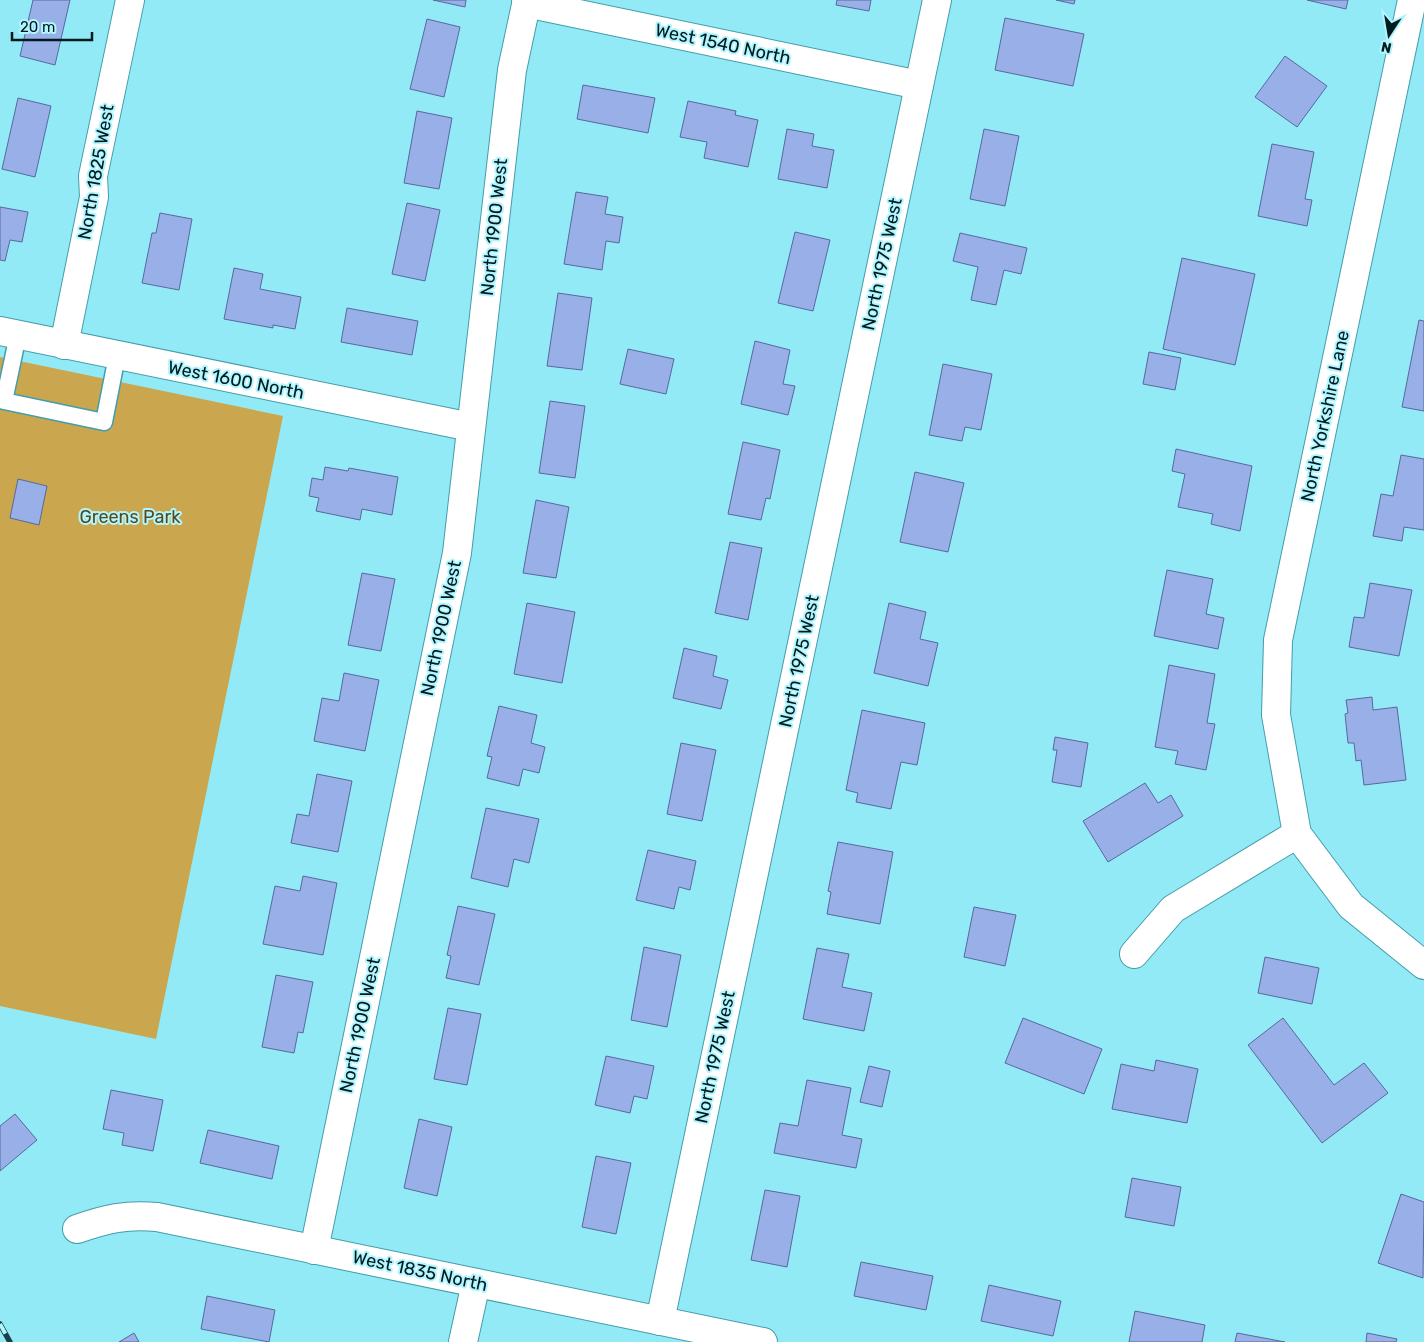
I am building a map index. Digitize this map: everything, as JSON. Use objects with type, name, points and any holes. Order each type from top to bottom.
[{"type":"street","name":"North 1825 West","points":[[64,345],[94,197],[93,176],[130,0]]},
{"type":"street","name":"North 1975 West","points":[[660,1321],[937,0]]},
{"type":"street","name":"North Yorkshire Lane","points":[[1297,834],[1276,715],[1278,640],[1412,0]]},
{"type":"street","name":"West 1540 North","points":[[526,2],[920,85]]},
{"type":"street","name":"North 1900 West","points":[[314,1250],[457,553],[512,70],[526,2]]},
{"type":"street","name":"West 1600 North","points":[[9,333],[472,428]]},
{"type":"street","points":[[1134,954],[1173,909],[1297,834],[1351,906],[1424,965]]},
{"type":"street","name":"West 1835 North","points":[[77,1230],[112,1217],[138,1215],[158,1217],[763,1342]]},
{"type":"street","points":[[463,1342],[476,1283]]},
{"type":"lane","points":[[9,333],[4,401],[104,422],[117,356]]},
{"type":"green space","name":"Greens Park","points":[[0,357],[283,416],[156,1039],[0,1006]]},
{"type":"building","points":[[33,0],[70,0],[55,65],[20,56]]},
{"type":"building","points":[[433,0],[466,0],[465,7]]},
{"type":"building","points":[[837,0],[871,0],[869,11],[836,5]]},
{"type":"building","points":[[1056,0],[1075,0],[1074,4]]},
{"type":"building","points":[[1307,0],[1348,0],[1346,9]]},
{"type":"building","points":[[1005,18],[1084,34],[1073,86],[995,70]]},
{"type":"building","points":[[427,19],[460,27],[444,97],[410,89]]},
{"type":"building","points":[[1285,56],[1327,86],[1297,127],[1255,97]]},
{"type":"building","points":[[583,85],[655,98],[648,133],[577,119]]},
{"type":"building","points":[[18,98],[51,106],[35,177],[2,169]]},
{"type":"building","points":[[688,101],[736,111],[735,115],[758,120],[748,167],[704,158],[707,142],[680,137]]},
{"type":"building","points":[[417,111],[452,118],[439,189],[404,183]]},
{"type":"building","points":[[787,129],[814,134],[812,146],[834,150],[827,188],[778,179]]},
{"type":"building","points":[[984,129],[1019,136],[1005,206],[970,199]]},
{"type":"building","points":[[1272,144],[1314,152],[1305,199],[1312,200],[1307,226],[1258,216]]},
{"type":"building","points":[[576,192],[608,197],[605,214],[623,217],[619,243],[606,241],[602,270],[564,264]]},
{"type":"building","points":[[407,203],[440,210],[425,281],[392,274]]},
{"type":"building","points":[[0,207],[28,212],[22,242],[10,240],[5,261],[0,260]]},
{"type":"building","points":[[160,213],[192,219],[179,290],[142,283],[152,233],[156,233]]},
{"type":"building","points":[[795,232],[830,240],[813,311],[778,303]]},
{"type":"building","points":[[960,233],[1027,248],[1021,274],[1004,270],[996,305],[971,300],[978,267],[953,261]]},
{"type":"building","points":[[1182,258],[1255,274],[1235,365],[1163,349]]},
{"type":"building","points":[[234,268],[263,274],[260,289],[301,297],[295,329],[273,325],[273,328],[224,319]]},
{"type":"building","points":[[558,293],[592,298],[582,370],[547,366]]},
{"type":"building","points":[[347,308],[418,321],[412,355],[341,342]]},
{"type":"building","points":[[1419,320],[1424,321],[1424,411],[1402,407]]},
{"type":"building","points":[[755,341],[790,350],[783,384],[795,386],[788,415],[741,404]]},
{"type":"building","points":[[628,349],[674,359],[666,394],[620,384]]},
{"type":"building","points":[[1149,352],[1181,358],[1175,390],[1143,384]]},
{"type":"building","points":[[943,364],[992,374],[981,430],[965,427],[962,441],[929,435]]},
{"type":"building","points":[[550,401],[585,406],[575,478],[539,473]]},
{"type":"building","points":[[743,442],[780,450],[770,499],[766,498],[761,520],[728,514]]},
{"type":"building","points":[[1176,449],[1252,466],[1240,531],[1211,524],[1213,514],[1178,507],[1185,474],[1172,471]]},
{"type":"building","points":[[1401,455],[1424,459],[1424,530],[1404,527],[1402,541],[1373,536],[1381,494],[1393,496]]},
{"type":"building","points":[[325,467],[348,471],[349,468],[398,477],[392,515],[362,509],[360,520],[316,511],[319,498],[309,496],[312,478],[323,480]]},
{"type":"building","points":[[915,472],[964,483],[948,552],[900,542]]},
{"type":"building","points":[[18,479],[47,486],[39,525],[10,518]]},
{"type":"building","points":[[536,500],[569,507],[556,578],[523,573]]},
{"type":"building","points":[[730,542],[762,548],[748,620],[715,613]]},
{"type":"building","points":[[1167,570],[1213,579],[1206,614],[1224,618],[1218,649],[1154,636]]},
{"type":"building","points":[[362,573],[395,579],[381,651],[348,645]]},
{"type":"building","points":[[1370,583],[1412,590],[1399,656],[1349,647],[1354,617],[1364,618]]},
{"type":"building","points":[[527,603],[575,612],[562,683],[514,674]]},
{"type":"building","points":[[889,603],[926,612],[920,639],[938,643],[928,686],[874,673]]},
{"type":"building","points":[[684,648],[717,656],[713,676],[728,680],[721,709],[673,698]]},
{"type":"building","points":[[1169,665],[1215,674],[1207,723],[1215,724],[1206,770],[1175,764],[1178,751],[1155,747]]},
{"type":"building","points":[[344,673],[379,680],[365,751],[314,741],[322,698],[339,701]]},
{"type":"building","points":[[1372,697],[1373,710],[1397,707],[1406,780],[1364,785],[1361,760],[1356,761],[1354,743],[1348,743],[1345,714],[1348,713],[1346,700]]},
{"type":"building","points":[[499,706],[537,715],[531,743],[545,747],[539,773],[523,769],[519,786],[487,778],[492,757],[487,756]]},
{"type":"building","points":[[862,710],[925,723],[917,765],[901,762],[891,809],[856,802],[858,793],[846,790]]},
{"type":"building","points":[[1055,737],[1088,743],[1081,787],[1052,782],[1057,750],[1053,750]]},
{"type":"building","points":[[681,743],[716,750],[702,821],[667,814]]},
{"type":"building","points":[[317,774],[352,781],[338,852],[291,843],[297,814],[309,816]]},
{"type":"building","points":[[1145,783],[1158,803],[1171,795],[1183,816],[1108,862],[1083,821]]},
{"type":"building","points":[[486,808],[539,819],[529,863],[514,859],[508,887],[471,878]]},
{"type":"building","points":[[838,842],[893,852],[880,924],[827,914],[831,892],[828,891]]},
{"type":"building","points":[[648,850],[696,861],[690,890],[679,887],[674,909],[636,900]]},
{"type":"building","points":[[303,876],[337,883],[323,955],[263,944],[275,886],[300,891]]},
{"type":"building","points":[[458,906],[495,914],[479,985],[446,978],[451,956],[447,955]]},
{"type":"building","points":[[974,907],[1016,915],[1005,966],[964,957]]},
{"type":"building","points":[[644,947],[681,955],[667,1027],[631,1020]]},
{"type":"building","points":[[817,948],[849,954],[842,987],[872,993],[864,1031],[803,1019]]},
{"type":"building","points":[[1265,957],[1319,968],[1312,1004],[1258,993]]},
{"type":"building","points":[[276,975],[313,982],[303,1033],[298,1032],[294,1053],[262,1047]]},
{"type":"building","points":[[448,1008],[481,1014],[467,1085],[434,1079]]},
{"type":"building","points":[[1023,1018],[1102,1049],[1084,1094],[1005,1063]]},
{"type":"building","points":[[1283,1018],[1334,1085],[1364,1063],[1388,1093],[1322,1143],[1248,1045]]},
{"type":"building","points":[[606,1056],[654,1066],[647,1099],[634,1096],[630,1113],[595,1105]]},
{"type":"building","points":[[1156,1060],[1198,1069],[1187,1123],[1112,1109],[1121,1064],[1154,1071]]},
{"type":"building","points":[[869,1066],[890,1071],[882,1107],[860,1102]]},
{"type":"building","points":[[807,1080],[851,1088],[842,1135],[862,1139],[856,1168],[774,1153],[780,1123],[798,1126]]},
{"type":"building","points":[[111,1090],[163,1100],[153,1151],[122,1145],[124,1133],[103,1129]]},
{"type":"building","points":[[15,1114],[37,1140],[0,1171],[0,1126]]},
{"type":"building","points":[[419,1119],[452,1127],[437,1196],[404,1188]]},
{"type":"building","points":[[208,1130],[279,1146],[272,1179],[200,1163]]},
{"type":"building","points":[[596,1156],[631,1163],[616,1234],[582,1227]]},
{"type":"building","points":[[1132,1178],[1181,1187],[1174,1226],[1125,1217]]},
{"type":"building","points":[[765,1190],[800,1196],[787,1267],[751,1260]]},
{"type":"building","points":[[1401,1194],[1424,1202],[1423,1278],[1378,1263]]},
{"type":"building","points":[[861,1262],[933,1276],[926,1310],[854,1296]]},
{"type":"building","points":[[989,1285],[1061,1301],[1053,1336],[981,1321]]},
{"type":"building","points":[[207,1296],[275,1310],[269,1342],[201,1329]]},
{"type":"building","points":[[1135,1311],[1205,1325],[1202,1342],[1129,1342]]},
{"type":"building","points":[[134,1333],[139,1342],[119,1342]]},
{"type":"building","points":[[1237,1333],[1285,1342],[1235,1342]]},
{"type":"building","points":[[1367,1333],[1397,1339],[1396,1342],[1366,1342]]},
{"type":"railway","points":[[0,1324],[10,1342]]}]
